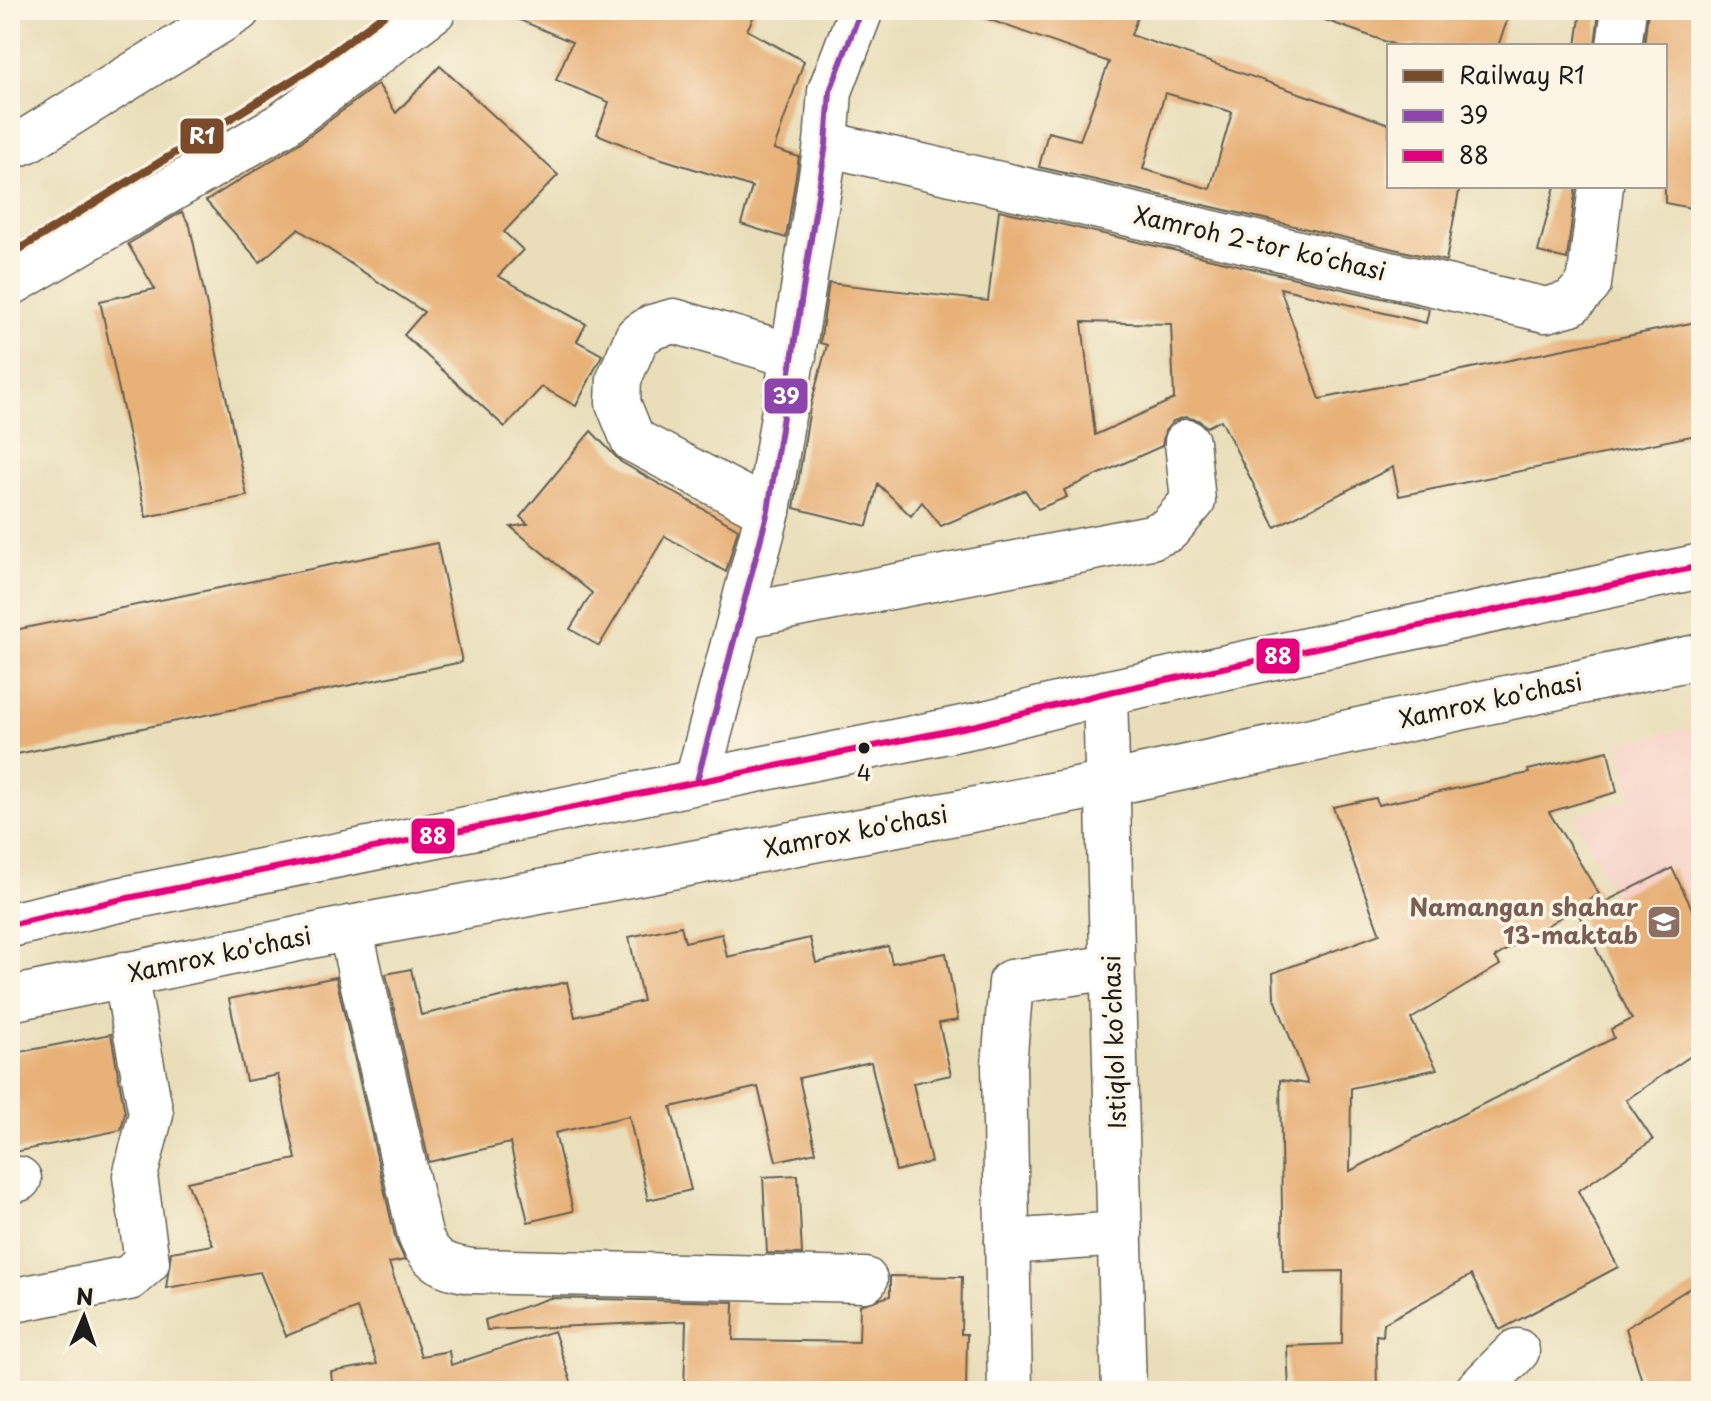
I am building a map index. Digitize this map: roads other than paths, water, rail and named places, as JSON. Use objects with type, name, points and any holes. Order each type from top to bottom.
[{"type":"street","points":[[10,147],[26,141],[238,10]]},
{"type":"street","points":[[10,284],[283,124],[434,10]]},
{"type":"street","points":[[697,781],[768,511],[826,144],[830,91],[861,10]]},
{"type":"street","points":[[1619,44],[1624,10]]},
{"type":"street","name":"Xamroh 2-tor koʻchasi","points":[[826,144],[1546,310],[1571,303],[1589,284],[1601,188]]},
{"type":"street","points":[[768,511],[633,440],[618,403],[619,379],[637,337],[652,327],[674,321],[794,356]]},
{"type":"street","points":[[741,616],[1151,537],[1168,530],[1193,501],[1187,442]]},
{"type":"street","points":[[10,925],[977,725],[1105,693],[1701,566]]},
{"type":"street","name":"Xamrox ko'chasi","points":[[10,999],[350,928],[1108,784],[1701,656]]},
{"type":"street","name":"Istiqlol koʻchasi","points":[[1105,693],[1124,1391]]},
{"type":"street","points":[[350,928],[420,1235],[427,1253],[447,1267],[471,1271],[865,1280]]},
{"type":"street","points":[[1010,1391],[1004,1065],[1011,982],[1113,967]]},
{"type":"street","points":[[10,1301],[129,1278],[147,1262],[135,1176],[151,1114],[125,974]]},
{"type":"street","points":[[1007,1242],[1120,1234]]},
{"type":"street","points":[[1477,1391],[1517,1351]]},
{"type":"rail line","name":"R1","points":[[10,255],[312,68],[390,10]]},
{"type":"place","name":"4","points":[[864,748]]},
{"type":"place","name":"Namangan shahar 13-maktab","points":[[1664,922]]}]
